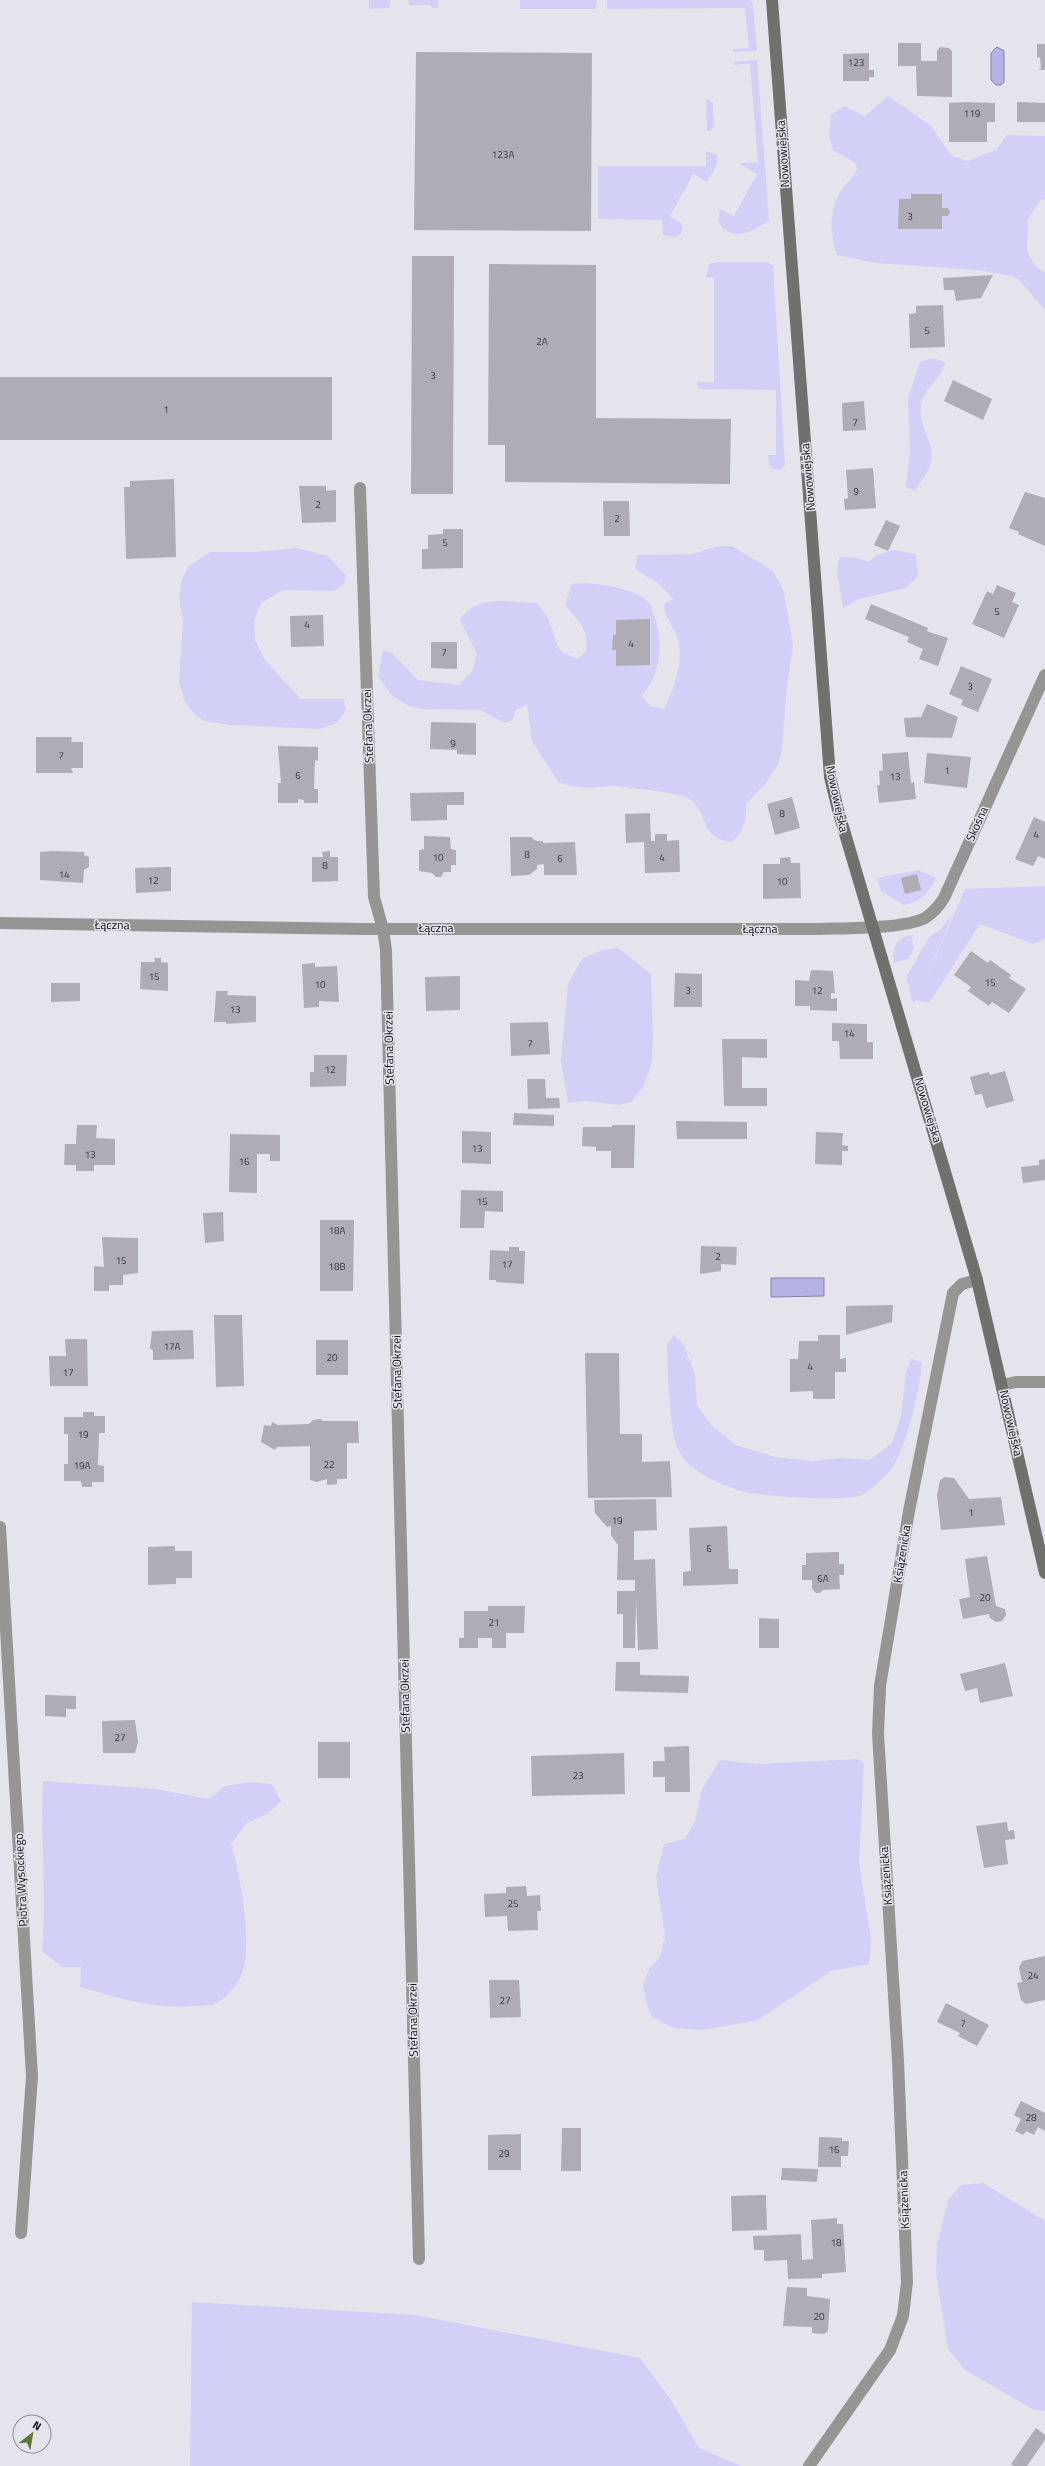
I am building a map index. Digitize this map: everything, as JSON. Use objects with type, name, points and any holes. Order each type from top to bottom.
[{"type":"street","name":"Nowowiejska","points":[[772,0],[830,777],[838,810],[977,1280],[1045,1573]]},
{"type":"street","name":"Stefana Okrzei","points":[[360,488],[374,897],[383,928],[386,950],[419,2259]]},
{"type":"street","name":"Skośna","points":[[873,927],[916,921],[925,918],[939,906],[950,886],[1045,676]]},
{"type":"street","name":"Łączna","points":[[0,923],[383,928],[819,929],[873,927]]},
{"type":"street","name":"Książenicka","points":[[809,2466],[890,2350],[903,2316],[907,2282],[898,2061],[878,1734],[880,1686],[909,1511],[953,1293],[962,1284],[977,1280]]},
{"type":"street","points":[[1002,1385],[1016,1382],[1045,1382]]},
{"type":"street","name":"Piotra Wysockiego","points":[[0,1527],[32,2076],[21,2233]]},
{"type":"shaded area","points":[[369,0],[390,0],[389,8],[369,9]]},
{"type":"shaded area","points":[[409,0],[438,0],[439,8],[432,8],[431,5],[409,5]]},
{"type":"shaded area","points":[[520,0],[597,0],[596,9],[520,9]]},
{"type":"shaded area","points":[[607,0],[750,0],[753,4],[757,51],[733,52],[733,49],[749,48],[745,8],[607,9]]},
{"type":"shaded area","points":[[997,47],[1004,51],[1004,82],[1001,85],[996,85],[991,80],[991,53]]},
{"type":"shaded area","points":[[757,60],[769,220],[747,233],[735,234],[722,228],[718,220],[720,209],[734,216],[757,174],[741,165],[741,163],[758,162],[750,64],[734,65],[734,62]]},
{"type":"shaded area","points":[[888,96],[930,125],[952,156],[968,161],[996,150],[1007,135],[1045,136],[1045,199],[1040,200],[1028,220],[1027,251],[1035,266],[1045,273],[1045,310],[1020,281],[1012,276],[977,270],[876,263],[837,255],[832,232],[833,208],[841,191],[857,169],[855,163],[833,150],[829,135],[831,115],[844,106],[865,116]]},
{"type":"shaded area","points":[[706,99],[713,103],[714,127],[710,131],[707,131]]},
{"type":"shaded area","points":[[706,151],[717,155],[717,162],[713,172],[707,182],[693,174],[670,216],[683,225],[681,234],[676,237],[663,235],[662,220],[598,219],[598,166],[706,166]]},
{"type":"shaded area","points":[[717,262],[768,262],[773,266],[785,466],[780,470],[773,469],[769,465],[768,455],[776,455],[776,390],[701,389],[698,387],[697,382],[714,382],[714,278],[706,277],[709,264]]},
{"type":"shaded area","points":[[932,358],[945,362],[943,368],[923,399],[921,406],[922,421],[930,444],[931,460],[928,471],[915,491],[906,487],[910,450],[908,398],[920,362]]},
{"type":"shaded area","points":[[718,546],[732,546],[773,571],[784,592],[793,646],[787,685],[782,749],[778,764],[766,783],[746,804],[744,824],[739,834],[732,842],[721,840],[714,836],[709,830],[695,804],[683,796],[664,792],[613,786],[583,788],[559,783],[532,741],[527,704],[516,710],[512,720],[505,723],[480,710],[424,709],[409,706],[392,696],[378,676],[383,650],[392,653],[418,680],[459,685],[472,671],[477,654],[460,620],[475,606],[494,601],[537,603],[548,618],[558,647],[562,652],[577,659],[586,651],[586,637],[579,621],[565,605],[572,584],[580,583],[601,585],[636,594],[644,598],[651,605],[658,629],[660,649],[659,659],[653,678],[642,696],[650,706],[664,709],[674,686],[680,660],[678,638],[666,616],[664,604],[673,599],[658,583],[635,569],[638,555],[693,554]]},
{"type":"shaded area","points":[[297,548],[328,556],[346,575],[344,584],[334,591],[283,590],[261,603],[254,621],[255,640],[265,660],[301,699],[344,699],[346,710],[337,723],[320,729],[231,725],[204,721],[195,715],[185,702],[179,682],[183,622],[179,598],[182,579],[189,566],[210,552],[255,552]]},
{"type":"shaded area","points":[[894,550],[916,554],[918,576],[906,588],[859,599],[843,608],[837,569],[840,557],[854,557],[869,562],[877,555]]},
{"type":"shaded area","points":[[918,870],[936,878],[927,893],[919,899],[904,905],[881,891],[877,878]]},
{"type":"shaded area","points":[[1045,886],[1045,939],[1033,944],[980,924],[929,1003],[916,1000],[913,1003],[906,977],[930,936],[940,930],[953,914],[922,988],[965,889]]},
{"type":"shaded area","points":[[911,935],[914,949],[908,959],[894,963],[894,949],[896,945],[901,939]]},
{"type":"shaded area","points":[[618,948],[651,974],[653,1042],[651,1066],[643,1087],[631,1102],[619,1105],[586,1101],[568,1103],[561,1061],[568,984],[582,959],[602,950]]},
{"type":"shaded area","points":[[771,1278],[824,1278],[824,1296],[771,1297]]},
{"type":"shaded area","points":[[674,1335],[684,1345],[695,1375],[697,1405],[712,1426],[736,1445],[775,1457],[813,1461],[840,1458],[870,1460],[892,1443],[901,1416],[906,1373],[911,1359],[922,1362],[910,1425],[906,1438],[891,1469],[864,1494],[856,1497],[842,1498],[784,1497],[750,1493],[726,1486],[702,1474],[688,1464],[683,1458],[678,1449],[674,1436],[670,1404],[667,1345]]},
{"type":"shaded area","points":[[859,1759],[864,1764],[859,1861],[871,1941],[869,1964],[831,1971],[758,2020],[703,2030],[673,2028],[652,2017],[647,2006],[643,1985],[649,1969],[660,1957],[665,1937],[656,1878],[664,1844],[685,1839],[695,1821],[702,1789],[720,1760],[756,1764]]},
{"type":"shaded area","points":[[43,1781],[156,1789],[209,1799],[225,1786],[252,1782],[272,1784],[281,1801],[267,1814],[247,1823],[231,1844],[235,1856],[244,1908],[246,1945],[245,1961],[242,1973],[235,1987],[223,1999],[210,2005],[181,2007],[151,2005],[109,1995],[80,1987],[81,1967],[62,1967],[42,1951],[44,1908],[42,1824]]},
{"type":"shaded area","points":[[983,2183],[1045,2221],[1045,2411],[1034,2410],[965,2370],[948,2349],[936,2273],[937,2244],[948,2200],[961,2185]]},
{"type":"shaded area","points":[[192,2302],[415,2315],[640,2358],[671,2400],[699,2448],[741,2466],[190,2466]]},
{"type":"building","points":[[898,43],[921,43],[921,61],[937,61],[937,51],[940,47],[949,48],[952,51],[952,97],[917,96],[916,66],[898,66]]},
{"type":"building","points":[[1037,44],[1045,44],[1045,70],[1038,70],[1041,69],[1040,57],[1037,58]]},
{"type":"building","points":[[416,52],[592,53],[591,231],[414,230]]},
{"type":"building","points":[[869,53],[869,70],[874,70],[874,77],[869,77],[869,81],[843,81],[843,54]]},
{"type":"building","points":[[1017,102],[1045,103],[1045,122],[1017,122]]},
{"type":"building","points":[[949,103],[995,103],[995,122],[987,122],[987,142],[949,142]]},
{"type":"building","points":[[911,194],[942,194],[942,208],[948,208],[950,213],[948,216],[942,216],[942,229],[898,229],[899,199],[911,199]]},
{"type":"building","points":[[412,256],[454,256],[453,494],[411,494]]},
{"type":"building","points":[[489,264],[596,265],[596,418],[731,419],[730,484],[505,482],[505,445],[488,445]]},
{"type":"building","points":[[993,275],[981,298],[956,301],[954,290],[944,290],[943,278]]},
{"type":"building","points":[[943,305],[945,347],[910,348],[909,314],[916,313],[916,306]]},
{"type":"building","points":[[0,377],[332,377],[332,440],[0,440]]},
{"type":"building","points":[[953,380],[992,399],[983,420],[944,401]]},
{"type":"building","points":[[864,401],[866,430],[843,431],[842,403]]},
{"type":"building","points":[[873,468],[876,508],[845,510],[844,499],[848,498],[846,470]]},
{"type":"building","points":[[174,479],[176,557],[126,559],[124,487],[130,487],[130,481]]},
{"type":"building","points":[[299,486],[326,486],[326,491],[336,490],[336,522],[302,523]]},
{"type":"building","points":[[1025,492],[1045,498],[1045,546],[1018,534],[1019,532],[1009,528]]},
{"type":"building","points":[[603,501],[629,501],[630,536],[604,536]]},
{"type":"building","points":[[886,520],[900,526],[888,551],[874,545]]},
{"type":"building","points":[[443,529],[463,529],[463,568],[422,569],[422,549],[428,549],[428,535],[443,534]]},
{"type":"building","points":[[997,585],[1016,593],[1012,602],[1019,605],[1004,638],[972,624],[987,591],[993,594]]},
{"type":"building","points":[[871,604],[928,628],[927,631],[929,632],[948,638],[938,666],[919,659],[923,649],[907,642],[909,637],[865,619]]},
{"type":"building","points":[[323,615],[324,646],[291,647],[290,616]]},
{"type":"building","points":[[650,619],[650,665],[616,666],[616,650],[612,650],[613,635],[616,635],[616,620]]},
{"type":"building","points":[[431,642],[457,642],[457,669],[431,668]]},
{"type":"building","points":[[961,666],[992,679],[978,712],[961,705],[963,700],[949,694]]},
{"type":"building","points":[[927,704],[958,717],[952,738],[906,737],[904,718],[921,717]]},
{"type":"building","points":[[431,722],[476,723],[476,755],[457,754],[457,750],[430,749]]},
{"type":"building","points":[[36,737],[72,737],[71,742],[83,742],[83,768],[71,768],[73,773],[36,773]]},
{"type":"building","points":[[278,746],[318,747],[318,761],[315,760],[314,789],[318,789],[318,803],[304,803],[304,800],[298,799],[298,803],[278,803],[278,783],[281,783]]},
{"type":"building","points":[[908,752],[911,783],[914,782],[916,799],[879,803],[877,785],[880,785],[879,771],[883,770],[882,754]]},
{"type":"building","points":[[927,753],[971,757],[967,788],[924,783]]},
{"type":"building","points":[[464,792],[464,805],[447,805],[447,820],[411,821],[410,793]]},
{"type":"building","points":[[792,797],[800,828],[775,835],[767,804]]},
{"type":"building","points":[[650,813],[651,841],[655,841],[655,834],[667,834],[667,841],[679,840],[680,872],[645,873],[644,842],[626,843],[625,814]]},
{"type":"building","points":[[1034,817],[1045,822],[1045,859],[1038,856],[1033,866],[1015,859]]},
{"type":"building","points":[[424,836],[450,837],[451,849],[456,850],[456,865],[451,865],[451,872],[444,872],[441,877],[436,877],[432,873],[419,871],[419,850],[424,849]]},
{"type":"building","points":[[510,837],[531,837],[536,841],[543,841],[543,843],[575,842],[577,875],[544,875],[544,864],[537,865],[537,869],[529,875],[511,876]]},
{"type":"building","points":[[330,851],[330,857],[338,857],[338,881],[312,882],[312,857],[323,857],[322,852]]},
{"type":"building","points":[[40,852],[84,852],[84,855],[89,857],[89,867],[84,870],[83,883],[40,880]]},
{"type":"building","points":[[790,857],[791,863],[800,863],[801,898],[763,899],[763,864],[780,864],[780,858]]},
{"type":"building","points":[[171,867],[171,891],[136,893],[135,868]]},
{"type":"building","points":[[917,874],[921,890],[905,894],[901,878]]},
{"type":"building","points":[[971,951],[988,963],[990,960],[1011,975],[1009,978],[1026,989],[1009,1013],[992,1002],[989,1006],[968,991],[971,987],[954,975]]},
{"type":"building","points":[[154,958],[161,958],[161,962],[168,963],[168,991],[140,989],[141,962],[155,962]]},
{"type":"building","points":[[315,963],[315,967],[337,966],[339,1002],[319,1001],[319,1007],[304,1008],[302,964]]},
{"type":"building","points":[[811,970],[833,971],[835,993],[831,993],[831,999],[837,998],[837,1011],[810,1010],[810,1006],[795,1006],[795,980],[809,981]]},
{"type":"building","points":[[675,973],[702,974],[702,1007],[674,1007]]},
{"type":"building","points":[[460,976],[460,1010],[426,1011],[425,977]]},
{"type":"building","points":[[51,983],[80,983],[80,1001],[51,1002]]},
{"type":"building","points":[[216,991],[228,991],[227,995],[256,996],[256,1022],[226,1024],[226,1022],[214,1022]]},
{"type":"building","points":[[548,1022],[550,1054],[511,1056],[510,1023]]},
{"type":"building","points":[[832,1023],[867,1024],[867,1042],[873,1042],[873,1059],[840,1059],[839,1041],[832,1041]]},
{"type":"building","points":[[722,1039],[767,1039],[767,1058],[742,1057],[742,1088],[767,1088],[767,1106],[724,1106]]},
{"type":"building","points":[[314,1055],[347,1055],[346,1086],[310,1087],[310,1072],[314,1072]]},
{"type":"building","points":[[1005,1071],[1014,1101],[986,1108],[982,1094],[975,1095],[970,1077],[989,1072],[990,1075]]},
{"type":"building","points":[[527,1079],[545,1079],[546,1098],[559,1098],[560,1108],[528,1109]]},
{"type":"building","points":[[514,1113],[554,1115],[554,1126],[513,1125]]},
{"type":"building","points":[[676,1121],[747,1122],[747,1139],[677,1139]]},
{"type":"building","points":[[77,1125],[97,1125],[96,1138],[115,1139],[115,1165],[94,1165],[94,1171],[76,1171],[76,1165],[64,1165],[65,1144],[76,1144]]},
{"type":"building","points":[[612,1125],[635,1125],[634,1168],[611,1168],[611,1151],[596,1151],[596,1147],[582,1146],[583,1127],[612,1127]]},
{"type":"building","points":[[462,1131],[491,1132],[491,1164],[462,1163]]},
{"type":"building","points":[[816,1132],[843,1133],[842,1145],[848,1146],[848,1151],[842,1151],[842,1165],[815,1164]]},
{"type":"building","points":[[230,1134],[280,1135],[280,1161],[270,1161],[270,1154],[257,1154],[257,1193],[229,1192]]},
{"type":"building","points":[[1045,1159],[1045,1180],[1023,1183],[1021,1167],[1039,1165],[1039,1160]]},
{"type":"building","points":[[461,1190],[503,1191],[503,1212],[485,1211],[484,1228],[460,1228]]},
{"type":"building","points":[[223,1212],[224,1241],[205,1243],[203,1213]]},
{"type":"building","points":[[320,1220],[354,1220],[353,1291],[320,1291]]},
{"type":"building","points":[[102,1237],[138,1238],[138,1273],[123,1275],[123,1285],[109,1285],[109,1291],[94,1291],[94,1266],[104,1267]]},
{"type":"building","points":[[701,1246],[737,1247],[736,1265],[721,1264],[721,1271],[700,1274]]},
{"type":"building","points":[[509,1247],[519,1247],[519,1251],[525,1251],[524,1284],[489,1280],[490,1250],[509,1251]]},
{"type":"building","points":[[893,1305],[892,1322],[846,1335],[846,1306]]},
{"type":"building","points":[[214,1315],[242,1315],[244,1386],[216,1387]]},
{"type":"building","points":[[193,1330],[194,1359],[153,1360],[153,1351],[150,1348],[152,1331]]},
{"type":"building","points":[[818,1335],[840,1335],[840,1359],[846,1358],[846,1372],[835,1372],[835,1399],[813,1399],[813,1391],[790,1392],[790,1359],[798,1359],[799,1341],[818,1341]]},
{"type":"building","points":[[65,1339],[87,1339],[88,1386],[50,1386],[49,1356],[66,1356]]},
{"type":"building","points":[[316,1340],[348,1340],[348,1375],[316,1375]]},
{"type":"building","points":[[585,1353],[619,1353],[620,1434],[642,1434],[642,1462],[670,1461],[672,1497],[588,1498]]},
{"type":"building","points":[[83,1412],[94,1412],[94,1416],[105,1416],[105,1433],[99,1433],[98,1465],[104,1466],[104,1482],[92,1482],[92,1487],[82,1487],[81,1481],[64,1481],[64,1464],[68,1464],[68,1434],[64,1434],[64,1417],[83,1417]]},
{"type":"building","points":[[320,1419],[323,1421],[358,1421],[359,1443],[347,1443],[347,1479],[337,1479],[337,1484],[327,1485],[327,1479],[317,1482],[310,1480],[310,1446],[277,1447],[275,1450],[261,1442],[264,1425],[271,1426],[272,1422],[278,1425],[309,1424],[313,1420]]},
{"type":"building","points":[[945,1477],[954,1478],[969,1499],[1001,1497],[1005,1525],[941,1530],[937,1495],[940,1480]]},
{"type":"building","points":[[656,1499],[657,1530],[634,1531],[634,1560],[655,1559],[658,1649],[638,1650],[636,1599],[635,1648],[623,1648],[623,1614],[617,1614],[617,1591],[635,1591],[635,1580],[617,1580],[618,1545],[611,1535],[611,1526],[607,1527],[595,1513],[594,1500]]},
{"type":"building","points":[[727,1526],[729,1569],[738,1569],[738,1584],[683,1586],[683,1572],[691,1571],[689,1528]]},
{"type":"building","points":[[175,1546],[175,1551],[192,1551],[192,1578],[176,1578],[176,1584],[148,1585],[148,1547]]},
{"type":"building","points":[[839,1552],[839,1564],[844,1564],[844,1575],[839,1575],[840,1589],[823,1590],[820,1593],[816,1593],[812,1589],[812,1580],[802,1580],[802,1565],[806,1565],[806,1553]]},
{"type":"building","points":[[987,1556],[996,1606],[1005,1609],[1006,1615],[1002,1621],[996,1622],[990,1618],[989,1614],[963,1619],[959,1599],[970,1597],[965,1559]]},
{"type":"building","points":[[488,1606],[525,1606],[524,1633],[506,1633],[506,1648],[492,1648],[492,1638],[478,1638],[478,1648],[459,1648],[459,1638],[464,1638],[464,1611],[488,1611]]},
{"type":"building","points":[[759,1618],[779,1619],[779,1648],[759,1648]]},
{"type":"building","points":[[616,1662],[640,1662],[640,1675],[689,1676],[688,1693],[615,1691]]},
{"type":"building","points":[[1005,1663],[1013,1696],[980,1703],[977,1688],[965,1691],[960,1674]]},
{"type":"building","points":[[45,1695],[76,1696],[76,1709],[66,1709],[66,1717],[45,1716]]},
{"type":"building","points":[[135,1720],[138,1742],[135,1753],[103,1753],[102,1721]]},
{"type":"building","points":[[318,1742],[350,1742],[350,1778],[318,1778]]},
{"type":"building","points":[[689,1746],[690,1792],[665,1792],[665,1777],[653,1777],[653,1761],[665,1761],[664,1747]]},
{"type":"building","points":[[624,1753],[625,1794],[532,1796],[531,1756]]},
{"type":"building","points":[[1007,1822],[1008,1831],[1014,1830],[1015,1839],[1005,1840],[1008,1864],[984,1868],[976,1826]]},
{"type":"building","points":[[526,1886],[527,1896],[540,1895],[541,1911],[537,1911],[538,1930],[508,1931],[507,1916],[485,1917],[484,1894],[506,1893],[506,1887]]},
{"type":"building","points":[[1045,1956],[1045,2000],[1026,2004],[1021,2000],[1017,1983],[1022,1982],[1019,1968],[1022,1961]]},
{"type":"building","points":[[489,1980],[519,1980],[521,2017],[490,2018]]},
{"type":"building","points":[[946,2003],[989,2025],[977,2046],[958,2036],[960,2033],[937,2022]]},
{"type":"building","points":[[1021,2101],[1045,2113],[1045,2131],[1038,2127],[1034,2135],[1026,2131],[1023,2135],[1015,2131],[1021,2119],[1014,2115]]},
{"type":"building","points":[[562,2128],[581,2128],[581,2171],[561,2171]]},
{"type":"building","points":[[521,2134],[521,2170],[488,2170],[488,2135]]},
{"type":"building","points":[[819,2137],[842,2138],[842,2141],[849,2141],[848,2156],[841,2156],[841,2167],[818,2167]]},
{"type":"building","points":[[782,2168],[818,2169],[817,2182],[781,2180]]},
{"type":"building","points":[[766,2195],[767,2230],[732,2231],[731,2196]]},
{"type":"building","points":[[837,2218],[837,2224],[843,2224],[846,2272],[822,2274],[822,2278],[788,2279],[787,2260],[764,2261],[764,2250],[754,2250],[753,2236],[801,2234],[802,2260],[813,2259],[811,2220]]},
{"type":"building","points":[[787,2287],[807,2288],[807,2296],[830,2299],[828,2331],[824,2334],[812,2333],[812,2327],[783,2326]]},
{"type":"building","points":[[1036,2428],[1045,2435],[1045,2440],[1027,2466],[1014,2466],[1011,2464]]}]
